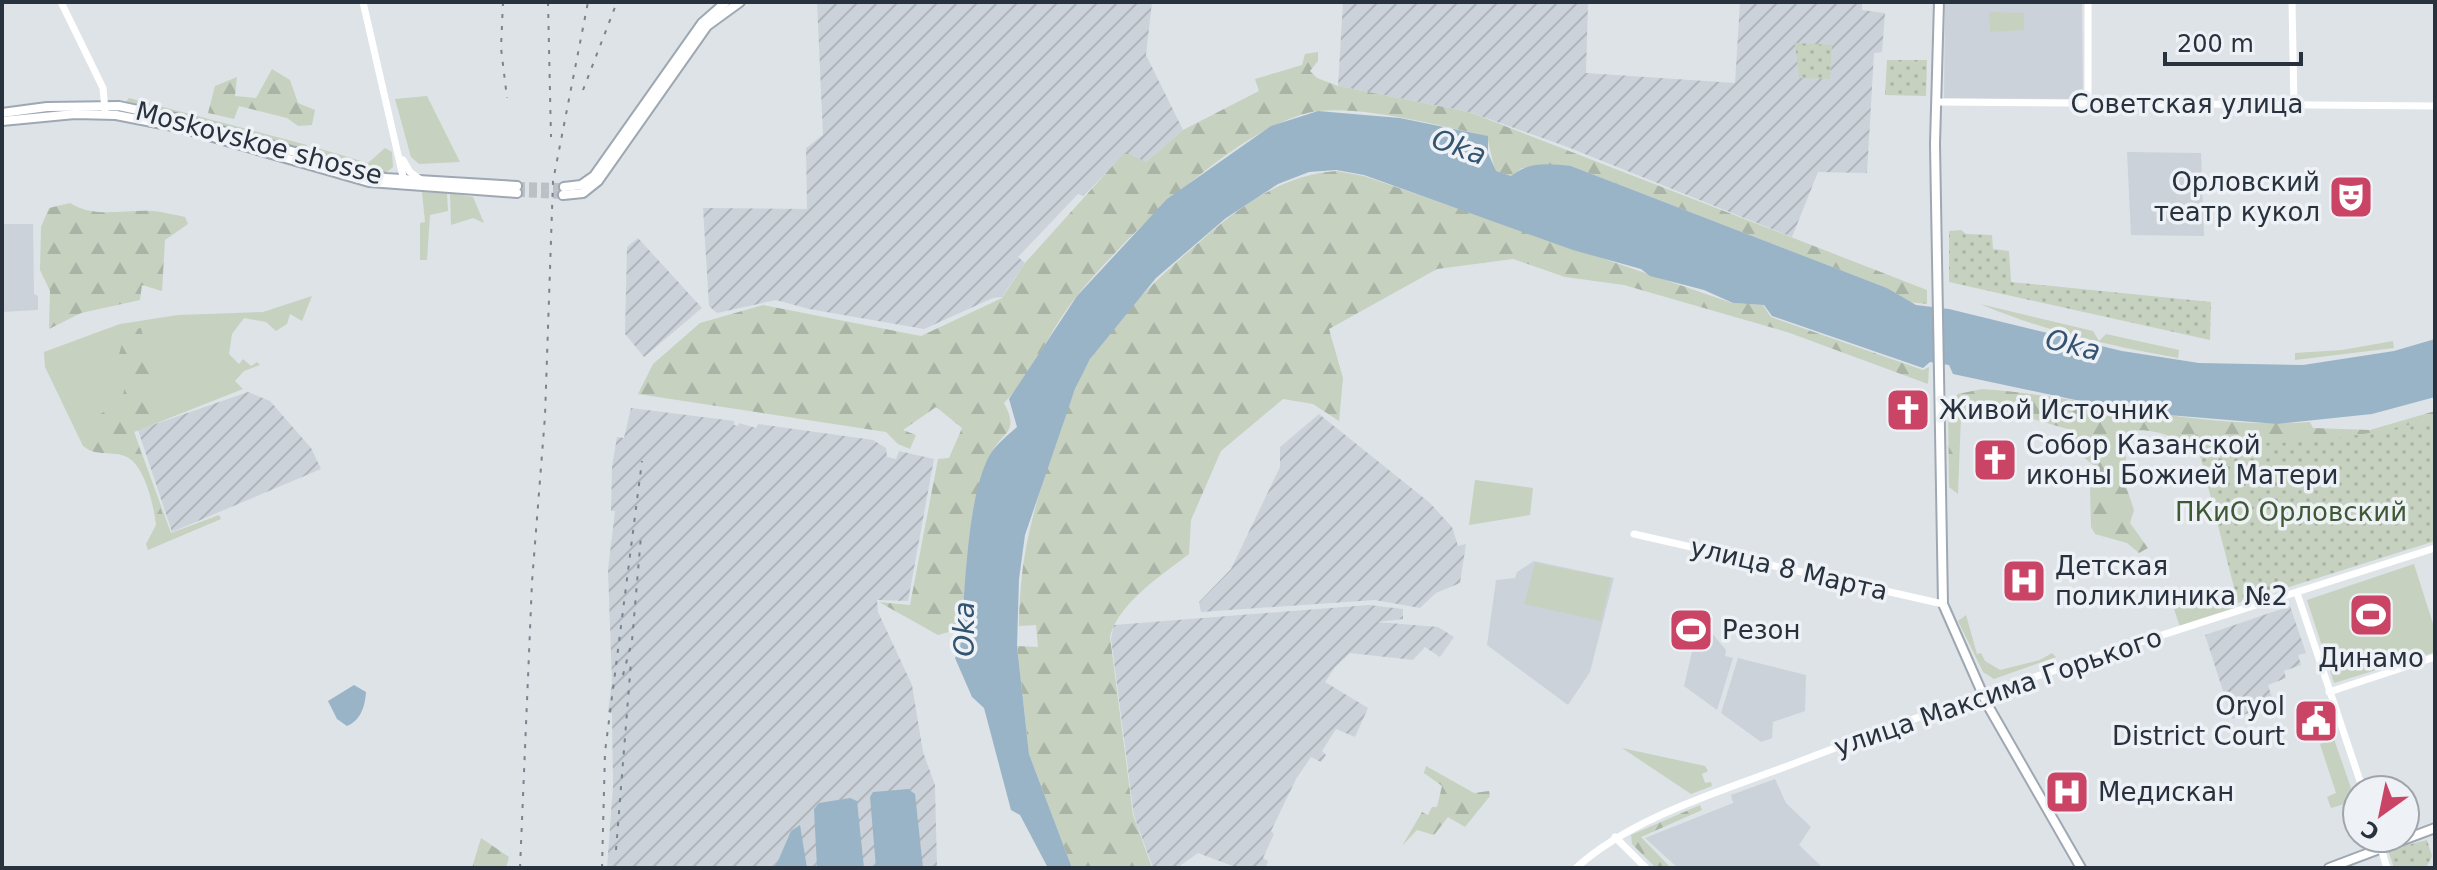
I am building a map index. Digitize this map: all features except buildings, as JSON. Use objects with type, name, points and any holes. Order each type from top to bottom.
[{"type":"main road","points":[[577,191],[607,160],[702,23],[726,2]]},
{"type":"main road","points":[[564,191],[577,191],[598,181],[707,26],[740,2]]},
{"type":"main road","points":[[1939,2],[1935,142],[1943,604],[1981,693],[2081,868]]},
{"type":"main road","name":"Moskovskoe shosse","points":[[2,113],[105,109],[180,119],[404,184],[428,182],[517,189],[404,184],[353,179],[178,127],[105,109],[2,121]]},
{"type":"main road","points":[[2329,868],[2356,854]]},
{"type":"street","points":[[61,2],[101,84],[105,109]]},
{"type":"street","points":[[363,2],[404,184]]},
{"type":"street","points":[[2088,2],[2088,103]]},
{"type":"street","points":[[2292,2],[2294,105]]},
{"type":"street","name":"Советская улица","points":[[1938,102],[2435,106]]},
{"type":"street","points":[[385,178],[396,170],[399,151]]},
{"type":"street","points":[[399,151],[410,172],[428,182]]},
{"type":"street","name":"улица 8 Марта","points":[[1634,534],[1943,604]]},
{"type":"street","name":"улица Максима Горького","points":[[1576,868],[1615,837],[1723,790],[1981,693],[2435,548]]},
{"type":"street","points":[[2297,593],[2357,774]]},
{"type":"street","points":[[2329,692],[2435,657]]},
{"type":"street","points":[[1615,837],[1646,868]]},
{"type":"shaded area","points":[[817,2],[1152,2],[1146,55],[1183,130],[1146,162],[1125,153],[1083,196],[1078,194],[1018,257],[1025,263],[1002,297],[993,298],[924,329],[809,309],[776,300],[717,313],[709,306],[703,208],[807,209],[806,148],[823,135]]},
{"type":"shaded area","points":[[1343,2],[1588,2],[1586,73],[1735,83],[1740,2],[1862,2],[1862,10],[1885,13],[1882,52],[1874,53],[1867,173],[1818,172],[1792,237],[1565,146],[1469,112],[1338,86]]},
{"type":"shaded area","points":[[1945,2],[2082,2],[2083,99],[1944,98]]},
{"type":"shaded area","points":[[2127,152],[2201,153],[2204,236],[2131,235]]},
{"type":"shaded area","points":[[2,224],[33,224],[34,294],[38,296],[38,310],[2,312]]},
{"type":"shaded area","points":[[638,238],[702,308],[644,357],[625,334],[627,247]]},
{"type":"shaded area","points":[[248,392],[270,401],[311,448],[321,469],[172,532],[138,430]]},
{"type":"shaded area","points":[[631,408],[734,421],[734,425],[738,426],[739,423],[756,428],[758,424],[873,440],[886,448],[887,457],[896,459],[899,451],[934,459],[908,601],[877,600],[878,612],[912,685],[923,752],[935,785],[937,868],[607,868],[613,786],[612,713],[608,712],[612,682],[608,570],[615,511],[611,511],[612,467],[617,437],[624,438]]},
{"type":"shaded area","points":[[1319,414],[1430,503],[1452,527],[1458,546],[1466,544],[1460,583],[1436,593],[1420,608],[1375,600],[1201,612],[1199,602],[1231,569],[1280,467],[1280,447]]},
{"type":"shaded area","points":[[1534,561],[1614,578],[1590,672],[1568,705],[1487,645],[1496,580],[1515,578],[1517,572]]},
{"type":"shaded area","points":[[1369,605],[1403,609],[1403,619],[1377,622],[1438,627],[1454,637],[1440,657],[1425,647],[1413,660],[1350,653],[1335,667],[1325,682],[1368,708],[1355,737],[1336,729],[1322,751],[1326,755],[1321,762],[1311,757],[1296,779],[1271,831],[1274,834],[1263,858],[1268,861],[1266,868],[1238,868],[1198,853],[1177,868],[1153,868],[1134,816],[1111,638],[1114,625]]},
{"type":"shaded area","points":[[2290,606],[2306,653],[2298,655],[2301,665],[2284,671],[2286,678],[2268,685],[2274,704],[2232,719],[2205,635]]},
{"type":"shaded area","points":[[1705,625],[1726,650],[1725,656],[1733,658],[1717,710],[1684,686],[1695,639],[1703,640]]},
{"type":"shaded area","points":[[1738,658],[1806,675],[1805,711],[1773,722],[1772,738],[1761,742],[1721,713]]},
{"type":"shaded area","points":[[1775,779],[1786,803],[1811,827],[1799,845],[1823,868],[1678,868],[1645,838],[1733,803],[1731,795]]},
{"type":"green space","points":[[2024,13],[2024,30],[1990,32],[1989,14]]},
{"type":"green space","points":[[1795,43],[1832,45],[1830,79],[1799,78]]},
{"type":"green space","points":[[1318,52],[1318,61],[1310,71],[1317,78],[1338,86],[1469,112],[1927,290],[1927,304],[1908,302],[1887,288],[1571,166],[1522,168],[1511,176],[1495,171],[1487,136],[1358,111],[1319,111],[1289,119],[1221,159],[1153,215],[1066,310],[1024,378],[1004,403],[1009,413],[1010,427],[990,456],[977,497],[963,628],[938,635],[879,602],[910,605],[938,459],[949,458],[962,428],[936,407],[903,430],[916,435],[910,449],[898,444],[886,432],[638,394],[653,364],[700,323],[763,305],[921,336],[1002,298],[1025,263],[1125,152],[1146,162],[1183,130],[1259,91],[1255,79],[1302,65],[1305,54]]},
{"type":"green space","points":[[1887,60],[1927,60],[1926,96],[1885,95]]},
{"type":"green space","points":[[272,69],[290,80],[298,103],[315,110],[312,125],[298,126],[287,118],[239,106],[234,119],[208,113],[215,86],[237,77],[235,96],[256,98]]},
{"type":"green space","points":[[427,96],[460,162],[419,164],[411,157],[395,99]]},
{"type":"green space","points":[[129,98],[307,145],[305,153],[128,105],[125,103]]},
{"type":"green space","points":[[311,146],[368,163],[385,148],[392,152],[393,167],[383,175],[309,154]]},
{"type":"green space","points":[[1336,171],[1364,176],[1732,303],[1763,305],[1771,317],[1923,370],[1929,367],[1928,384],[1787,332],[1624,285],[1565,277],[1513,259],[1437,269],[1329,329],[1343,378],[1339,421],[1313,404],[1283,399],[1221,451],[1191,520],[1189,554],[1131,601],[1110,637],[1133,815],[1152,868],[1072,868],[1029,754],[1017,646],[1038,647],[1036,625],[1019,626],[1025,553],[1034,511],[1071,399],[1091,358],[1115,325],[1157,280],[1203,239],[1248,204],[1281,185]]},
{"type":"green space","points":[[422,192],[447,193],[448,211],[430,215],[427,260],[420,260],[420,223],[425,222]]},
{"type":"green space","points":[[450,193],[473,197],[484,223],[473,218],[451,225]]},
{"type":"green space","points":[[70,203],[100,212],[161,212],[185,217],[188,224],[165,240],[162,291],[142,285],[140,300],[81,313],[49,329],[50,291],[40,270],[41,227],[49,208]]},
{"type":"green space","points":[[1961,230],[1966,234],[1992,235],[1993,249],[2009,251],[2011,282],[2211,302],[2210,340],[1949,282],[1949,231]]},
{"type":"green space","points":[[312,296],[302,321],[290,314],[287,324],[276,331],[266,322],[244,318],[232,334],[229,354],[239,364],[243,359],[251,366],[257,362],[260,365],[244,371],[235,381],[243,389],[134,432],[171,533],[219,515],[221,519],[148,550],[146,544],[156,525],[150,495],[141,473],[128,457],[96,452],[83,446],[45,367],[44,352],[120,324],[178,315],[263,312]]},
{"type":"green space","points":[[1980,304],[2093,331],[2099,341],[2106,334],[2179,350],[2178,358],[2078,337]]},
{"type":"green space","points":[[141,328],[153,381],[164,412],[137,426],[134,432],[169,533],[154,544],[155,514],[137,466],[126,456],[88,449],[80,436],[92,429],[97,416],[121,402],[125,378],[119,354],[122,344],[135,329]]},
{"type":"green space","points":[[2393,341],[2394,348],[2295,360],[2295,353],[2342,350]]},
{"type":"green space","points":[[1982,389],[2186,417],[2268,423],[2310,422],[2313,428],[2370,430],[2435,411],[2435,441],[2211,470],[2197,452],[2179,440],[2138,430],[2121,435],[2126,457],[2126,486],[2134,510],[2130,523],[2148,548],[2139,553],[2127,543],[2095,534],[2091,527],[2090,485],[2100,475],[2099,469],[2083,457],[2071,430],[2005,411],[1961,416],[1958,494],[1949,487],[1948,407],[1958,394]]},
{"type":"green space","name":"ПКиО Орловский","points":[[2435,419],[2435,541],[2238,603],[2194,432],[2222,439],[2283,442],[2346,437]]},
{"type":"green space","points":[[1475,480],[1533,488],[1530,515],[1469,525]]},
{"type":"green space","points":[[1535,563],[1611,578],[1601,621],[1524,604]]},
{"type":"green space","name":"Динамо","points":[[2414,564],[2435,630],[2435,652],[2334,683],[2307,600]]},
{"type":"green space","points":[[2228,590],[2234,610],[2180,627],[2174,609]]},
{"type":"green space","points":[[1966,615],[1977,654],[1981,653],[1985,661],[2000,670],[2040,660],[2052,653],[2056,657],[1994,679],[1983,672],[1958,621]]},
{"type":"green space","points":[[2334,739],[2346,774],[2341,774],[2341,805],[2331,808],[2327,797],[2336,793],[2320,744]]},
{"type":"green space","points":[[1622,748],[1705,766],[1708,771],[1702,774],[1705,783],[1711,782],[1712,786],[1691,794]]},
{"type":"green space","points":[[1426,766],[1474,793],[1489,791],[1490,796],[1465,827],[1448,817],[1434,835],[1417,830],[1402,846],[1422,812],[1428,815],[1432,807],[1437,807],[1442,786],[1424,773]]},
{"type":"green space","points":[[1700,805],[1702,810],[1641,837],[1671,868],[1656,868],[1632,844],[1631,835]]},
{"type":"green space","points":[[481,838],[509,857],[506,868],[472,868]]},
{"type":"green space","points":[[2427,840],[2432,856],[2426,868],[2394,868],[2389,854],[2421,854],[2421,842]]},
{"type":"water","name":"Oka","points":[[1318,111],[1400,118],[1488,136],[1488,153],[1496,171],[1511,176],[1532,166],[1571,166],[1887,288],[1916,305],[1949,309],[2122,351],[2199,363],[2303,365],[2394,351],[2435,339],[2435,397],[2372,414],[2277,424],[2132,412],[1953,374],[1949,365],[1930,362],[1923,368],[1772,316],[1764,305],[1733,303],[1704,290],[1573,250],[1364,175],[1336,170],[1309,172],[1278,184],[1226,218],[1156,278],[1090,359],[1075,389],[1025,535],[1019,579],[1017,646],[1029,754],[1072,868],[1048,868],[1020,815],[1011,810],[984,708],[972,697],[955,658],[960,650],[972,520],[983,471],[994,449],[1017,427],[1009,399],[1077,296],[1167,199],[1271,126]]},
{"type":"water","points":[[354,685],[366,692],[359,716],[347,726],[337,719],[328,701]]},
{"type":"water","points":[[908,789],[915,794],[923,868],[876,868],[870,797],[873,792]]},
{"type":"water","points":[[850,798],[857,801],[864,868],[817,868],[814,809],[819,803]]},
{"type":"water","points":[[800,825],[807,868],[775,868],[791,831]]},
{"type":"tunnel","points":[[517,186],[564,187]]},
{"type":"tunnel","points":[[517,193],[563,195]]},
{"type":"railway","points":[[503,2],[501,48],[507,98]]},
{"type":"railway","points":[[548,2],[551,137]]},
{"type":"railway","points":[[520,868],[532,582],[545,416],[553,181],[588,2]]},
{"type":"railway","points":[[583,90],[617,2]]},
{"type":"railway","points":[[602,868],[605,752],[642,461]]},
{"type":"railway","points":[[623,675],[632,641],[641,536]]},
{"type":"railway","points":[[616,850],[631,662]]},
{"type":"place","name":"Орловский театр кукол","points":[[2351,197]]},
{"type":"place","name":"Живой Источник","points":[[1908,410]]},
{"type":"place","name":"Собор Казанской иконы Божией Матери","points":[[1995,460]]},
{"type":"place","name":"Детская поликлиника №2","points":[[2024,581]]},
{"type":"place","name":"Динамо","points":[[2371,615]]},
{"type":"place","name":"Резон","points":[[1691,630]]},
{"type":"place","name":"Oryol District Court","points":[[2316,721]]},
{"type":"place","name":"Медискан","points":[[2067,792]]}]
